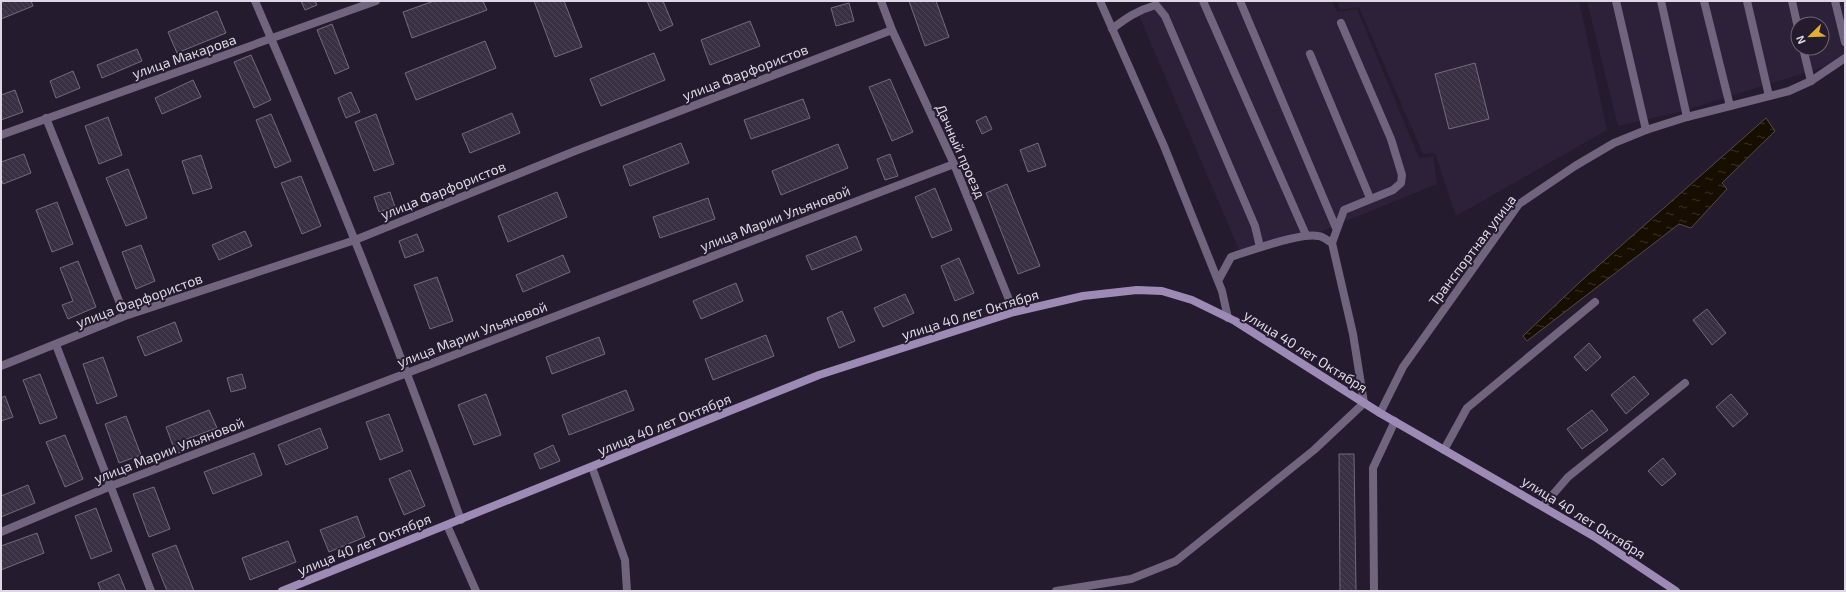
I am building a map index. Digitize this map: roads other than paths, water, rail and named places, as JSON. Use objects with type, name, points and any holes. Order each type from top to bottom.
[{"type":"street","points":[[255,1],[355,240],[407,373],[461,520]]},
{"type":"street","name":"улица Макарова","points":[[1,135],[376,1]]},
{"type":"street","name":"Дачный проезд","points":[[881,1],[892,30],[954,164],[1014,312]]},
{"type":"street","points":[[1100,1],[1164,146],[1222,291],[1228,318]]},
{"type":"street","points":[[1204,1],[1306,235]]},
{"type":"street","points":[[1240,1],[1336,228]]},
{"type":"street","points":[[1616,1],[1646,130]]},
{"type":"street","points":[[1661,1],[1687,118]]},
{"type":"street","points":[[1704,1],[1730,106]]},
{"type":"street","points":[[1747,1],[1769,96]]},
{"type":"street","points":[[1792,1],[1795,16]]},
{"type":"street","points":[[1835,1],[1845,42]]},
{"type":"street","points":[[1112,30],[1130,15],[1158,3],[1165,16],[1255,226],[1260,247]]},
{"type":"street","points":[[1056,591],[1131,579],[1176,561],[1314,450],[1364,403],[1353,334],[1332,243],[1336,228],[1344,210],[1370,198],[1393,190],[1401,183],[1402,175],[1391,139],[1341,23]]},
{"type":"street","name":"улица Фарфористов","points":[[1,366],[125,316],[355,240],[575,150],[892,30]]},
{"type":"street","points":[[1310,54],[1370,198]]},
{"type":"street","points":[[1805,56],[1811,81]]},
{"type":"street","name":"Транспортная улица","points":[[1380,413],[1403,367],[1519,204],[1575,166],[1614,143],[1646,130],[1789,91],[1811,81],[1845,58]]},
{"type":"street","points":[[46,118],[125,316]]},
{"type":"street","name":"улица Марии Ульяновой","points":[[1,532],[111,486],[954,164]]},
{"type":"street","points":[[1218,281],[1231,257],[1260,247],[1306,235],[1320,236],[1332,243]]},
{"type":"street","name":"улица 40 лет Октября","points":[[282,591],[819,375],[1014,312],[1083,296],[1137,290],[1162,291],[1192,300],[1228,318],[1380,413],[1595,537],[1676,591]]},
{"type":"street","points":[[1444,450],[1467,408],[1595,302]]},
{"type":"street","points":[[56,344],[151,591]]},
{"type":"street","points":[[1543,506],[1568,477],[1685,383]]},
{"type":"street","points":[[1374,591],[1373,468],[1395,421]]},
{"type":"street","points":[[592,467],[625,560],[626,591]]},
{"type":"street","points":[[447,525],[476,591]]},
{"type":"water","points":[[1766,118],[1775,131],[1722,183],[1727,189],[1691,228],[1679,224],[1527,341],[1523,336],[1581,281]]}]
